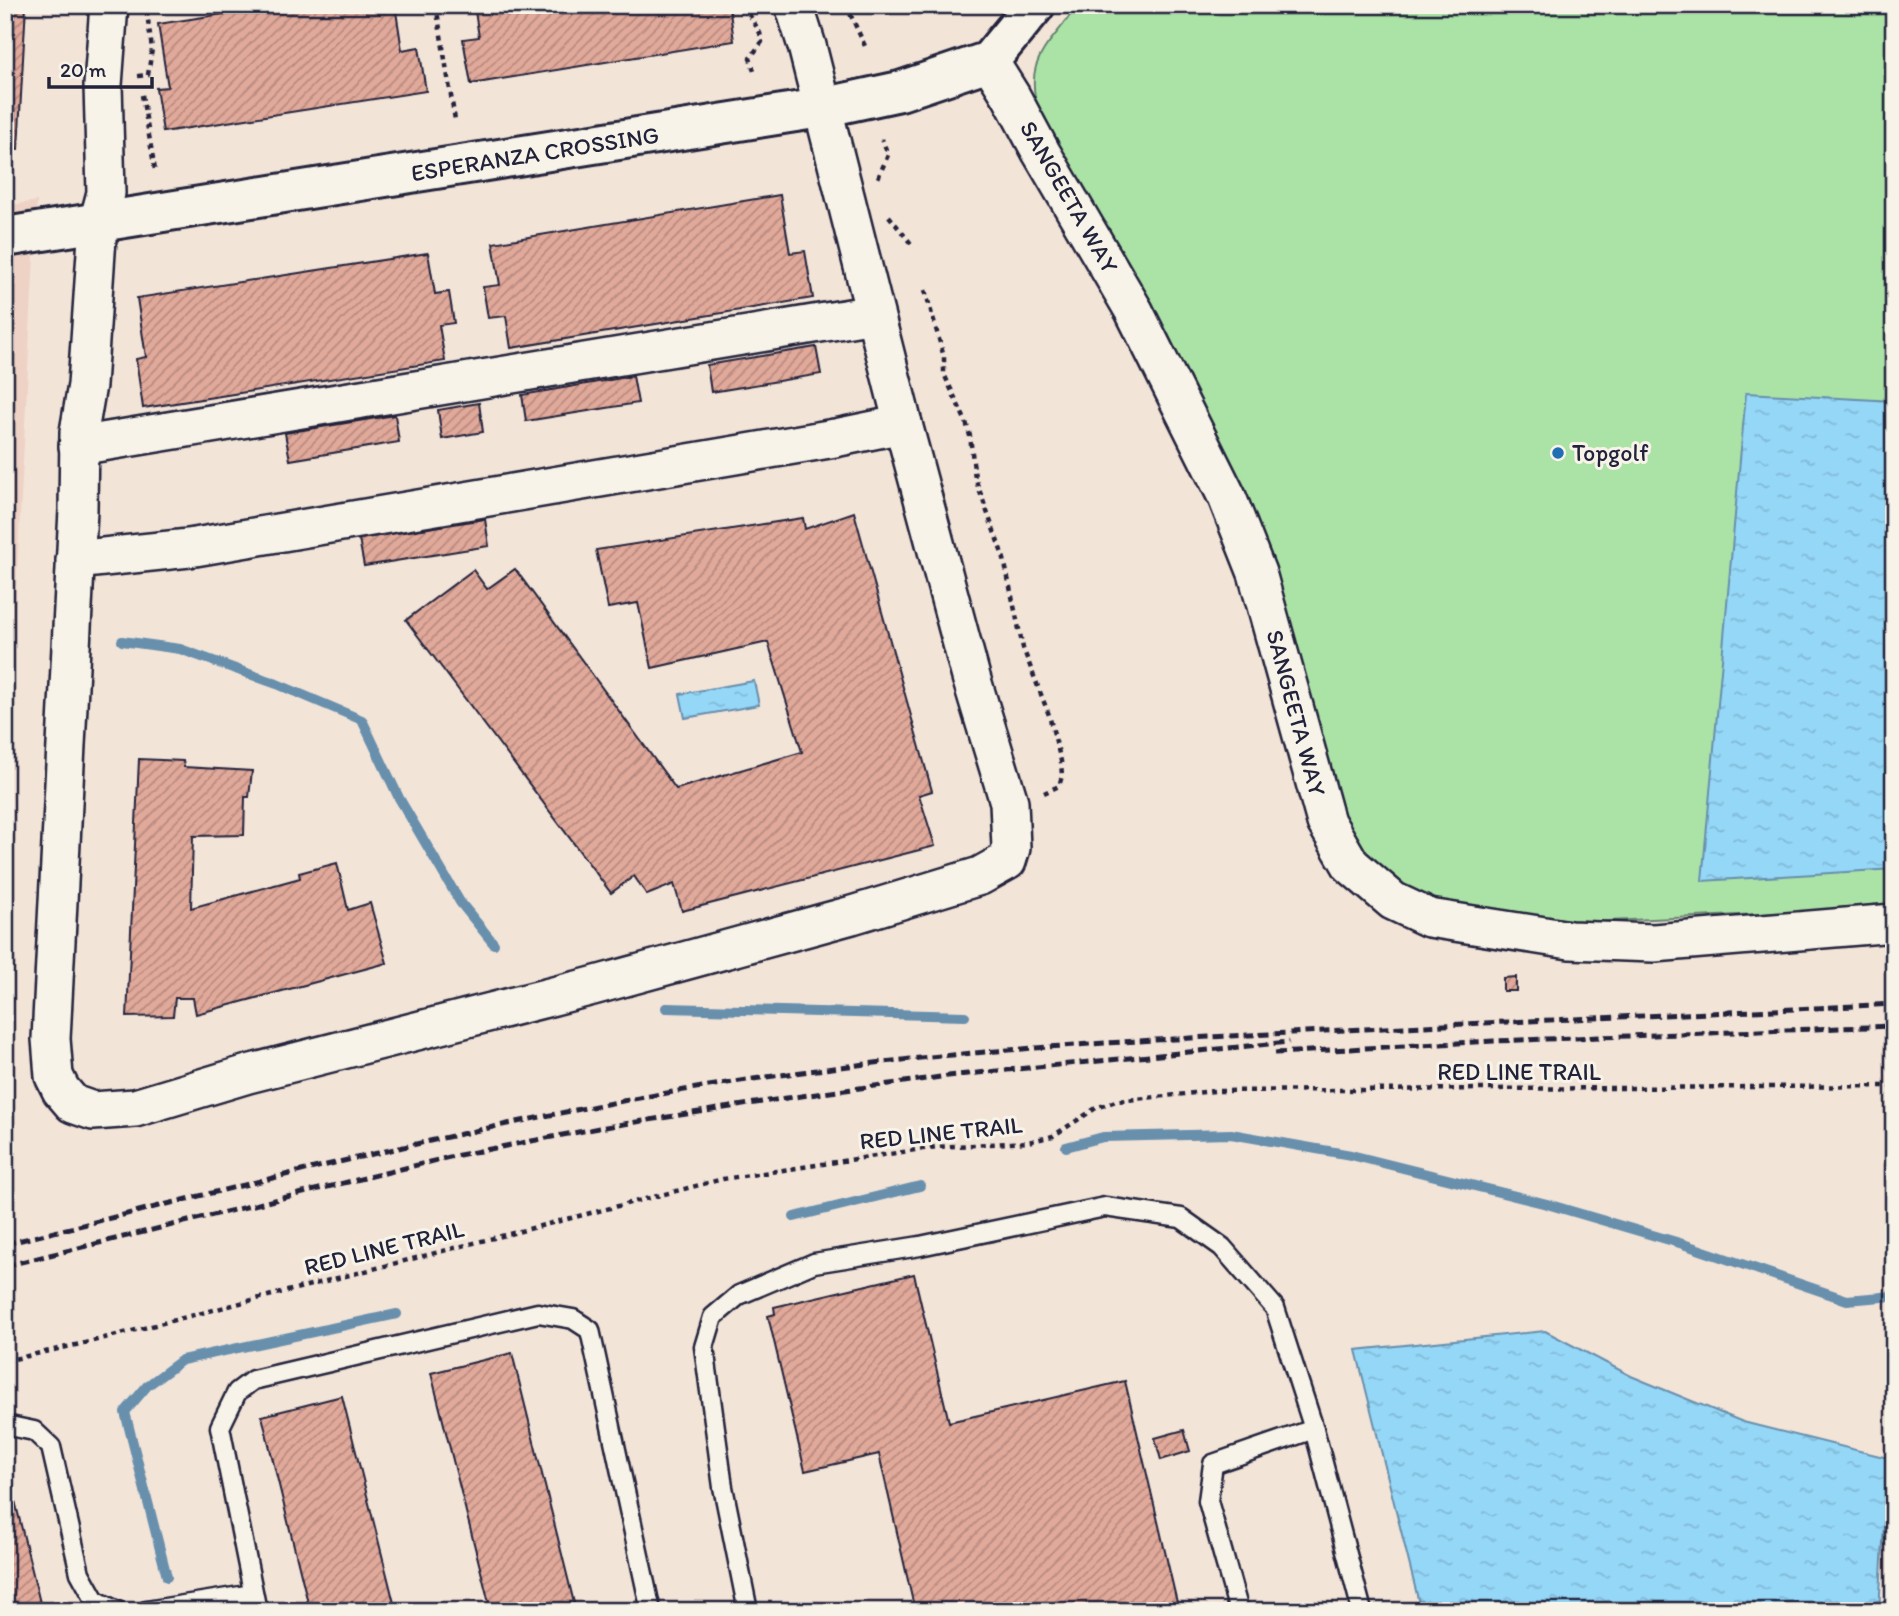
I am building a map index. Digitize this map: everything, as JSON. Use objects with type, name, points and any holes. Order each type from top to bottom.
[{"type":"street","points":[[108,5],[103,85],[106,193],[98,222],[87,385],[78,446],[52,1060],[58,1083],[73,1104],[93,1111],[135,1108],[248,1074],[589,987],[852,915],[980,876],[1007,861],[1011,848],[1009,802],[971,677],[874,314],[807,46],[794,5]]},
{"type":"street","points":[[989,61],[1035,5]]},
{"type":"street","name":"ESPERANZA CROSSING","points":[[5,237],[821,108],[900,91],[989,61]]},
{"type":"street","name":"SANGEETA WAY","points":[[989,61],[1134,311],[1227,497],[1257,573],[1326,822],[1351,865],[1393,901],[1429,918],[1570,940],[1654,943],[1894,923]]},
{"type":"street","points":[[78,446],[874,314]]},
{"type":"street","points":[[75,560],[188,548],[835,438],[903,424]]},
{"type":"lane","points":[[748,1611],[723,1487],[704,1347],[712,1317],[740,1295],[814,1263],[920,1246],[1105,1207],[1181,1218],[1222,1247],[1275,1308],[1314,1429],[1362,1611]]},
{"type":"lane","points":[[146,1611],[255,1602],[220,1427],[237,1392],[253,1380],[538,1313],[573,1319],[590,1330],[651,1611]]},
{"type":"lane","points":[[5,1425],[34,1431],[51,1447],[80,1573],[95,1600],[117,1611]]},
{"type":"lane","points":[[1239,1611],[1208,1501],[1213,1464],[1314,1429]]},
{"type":"path","points":[[138,76],[148,75],[152,49],[145,5]]},
{"type":"path","points":[[436,5],[455,120]]},
{"type":"path","points":[[744,5],[760,33],[762,42],[750,58],[754,71]]},
{"type":"path","points":[[846,5],[865,46]]},
{"type":"path","points":[[141,90],[155,170]]},
{"type":"path","points":[[879,190],[878,178],[888,155],[882,139]]},
{"type":"path","points":[[886,210],[912,245]]},
{"type":"path","points":[[925,290],[944,357],[944,374],[966,422],[975,478],[1004,559],[1023,648],[1049,715],[1061,761],[1062,776],[1059,786],[1036,796]]},
{"type":"path","name":"RED LINE TRAIL","points":[[5,1361],[89,1342],[723,1179],[936,1147],[1028,1142],[1053,1136],[1096,1108],[1116,1101],[1215,1091],[1894,1086]]},
{"type":"shaded area","points":[[37,201],[5,795],[5,206]]},
{"type":"green space","name":"Topgolf","points":[[1077,5],[1894,5],[1894,908],[1477,927],[1446,924],[1348,840],[1206,417],[1168,335],[1039,115],[1034,79],[1036,66],[1041,54]]},
{"type":"water","points":[[1746,393],[1894,401],[1894,869],[1702,881]]},
{"type":"water","points":[[754,681],[759,705],[685,718],[680,694]]},
{"type":"water","points":[[1545,1331],[1631,1376],[1743,1422],[1888,1458],[1879,1611],[1421,1611],[1356,1350]]},
{"type":"building","points":[[5,5],[26,5],[18,149],[5,149]]},
{"type":"building","points":[[281,5],[395,5],[402,50],[419,47],[426,91],[163,132],[156,88],[168,87],[158,24]]},
{"type":"building","points":[[474,5],[729,5],[734,41],[471,84],[463,39],[479,37]]},
{"type":"building","points":[[780,195],[790,253],[805,251],[813,298],[511,348],[506,316],[488,318],[483,287],[500,285],[493,243]]},
{"type":"building","points":[[428,253],[435,294],[449,292],[454,323],[439,325],[445,361],[143,408],[136,359],[146,357],[137,298]]},
{"type":"building","points":[[816,347],[821,374],[711,392],[707,365]]},
{"type":"building","points":[[633,376],[638,403],[526,421],[522,395]]},
{"type":"building","points":[[479,403],[483,432],[442,439],[438,410]]},
{"type":"building","points":[[395,415],[399,442],[290,460],[285,433]]},
{"type":"building","points":[[854,512],[932,791],[919,795],[935,846],[682,911],[674,884],[647,895],[634,876],[611,893],[406,620],[473,570],[487,589],[515,569],[676,789],[802,752],[768,642],[652,668],[638,603],[608,608],[596,550],[803,518],[805,529]]},
{"type":"building","points":[[485,519],[489,546],[364,566],[359,539]]},
{"type":"building","points":[[139,759],[183,761],[184,767],[252,771],[249,797],[245,797],[244,835],[193,836],[191,908],[300,878],[299,873],[337,863],[348,910],[370,903],[387,963],[196,1014],[193,998],[175,998],[173,1016],[127,1017]]},
{"type":"building","points":[[1516,977],[1516,991],[1503,991],[1503,978]]},
{"type":"building","points":[[914,1274],[949,1422],[1125,1381],[1179,1611],[915,1611],[879,1454],[805,1471],[768,1316],[775,1314],[774,1307]]},
{"type":"building","points":[[512,1353],[576,1611],[491,1611],[431,1373]]},
{"type":"building","points":[[342,1396],[396,1611],[310,1611],[262,1416]]},
{"type":"building","points":[[1184,1430],[1190,1451],[1161,1460],[1155,1438]]},
{"type":"building","points":[[6,1464],[42,1611],[5,1611]]},
{"type":"waterway","points":[[122,641],[180,649],[277,684],[362,720],[399,798],[460,902],[494,944]]},
{"type":"waterway","points":[[666,1008],[965,1016]]},
{"type":"waterway","points":[[1066,1147],[1103,1137],[1231,1134],[1351,1155],[1547,1204],[1683,1244],[1847,1300],[1894,1296]]},
{"type":"waterway","points":[[794,1217],[920,1186]]},
{"type":"waterway","points":[[167,1577],[125,1412],[147,1386],[182,1360],[397,1314]]},
{"type":"railway","points":[[5,1244],[484,1129],[677,1091],[836,1068],[960,1054],[1146,1041],[1894,1004]]},
{"type":"railway","points":[[1275,1053],[1494,1041],[1894,1026]]},
{"type":"railway","points":[[5,1266],[454,1156],[599,1128],[948,1076],[1289,1042]]},
{"type":"place","name":"Topgolf","points":[[1558,453]]}]
